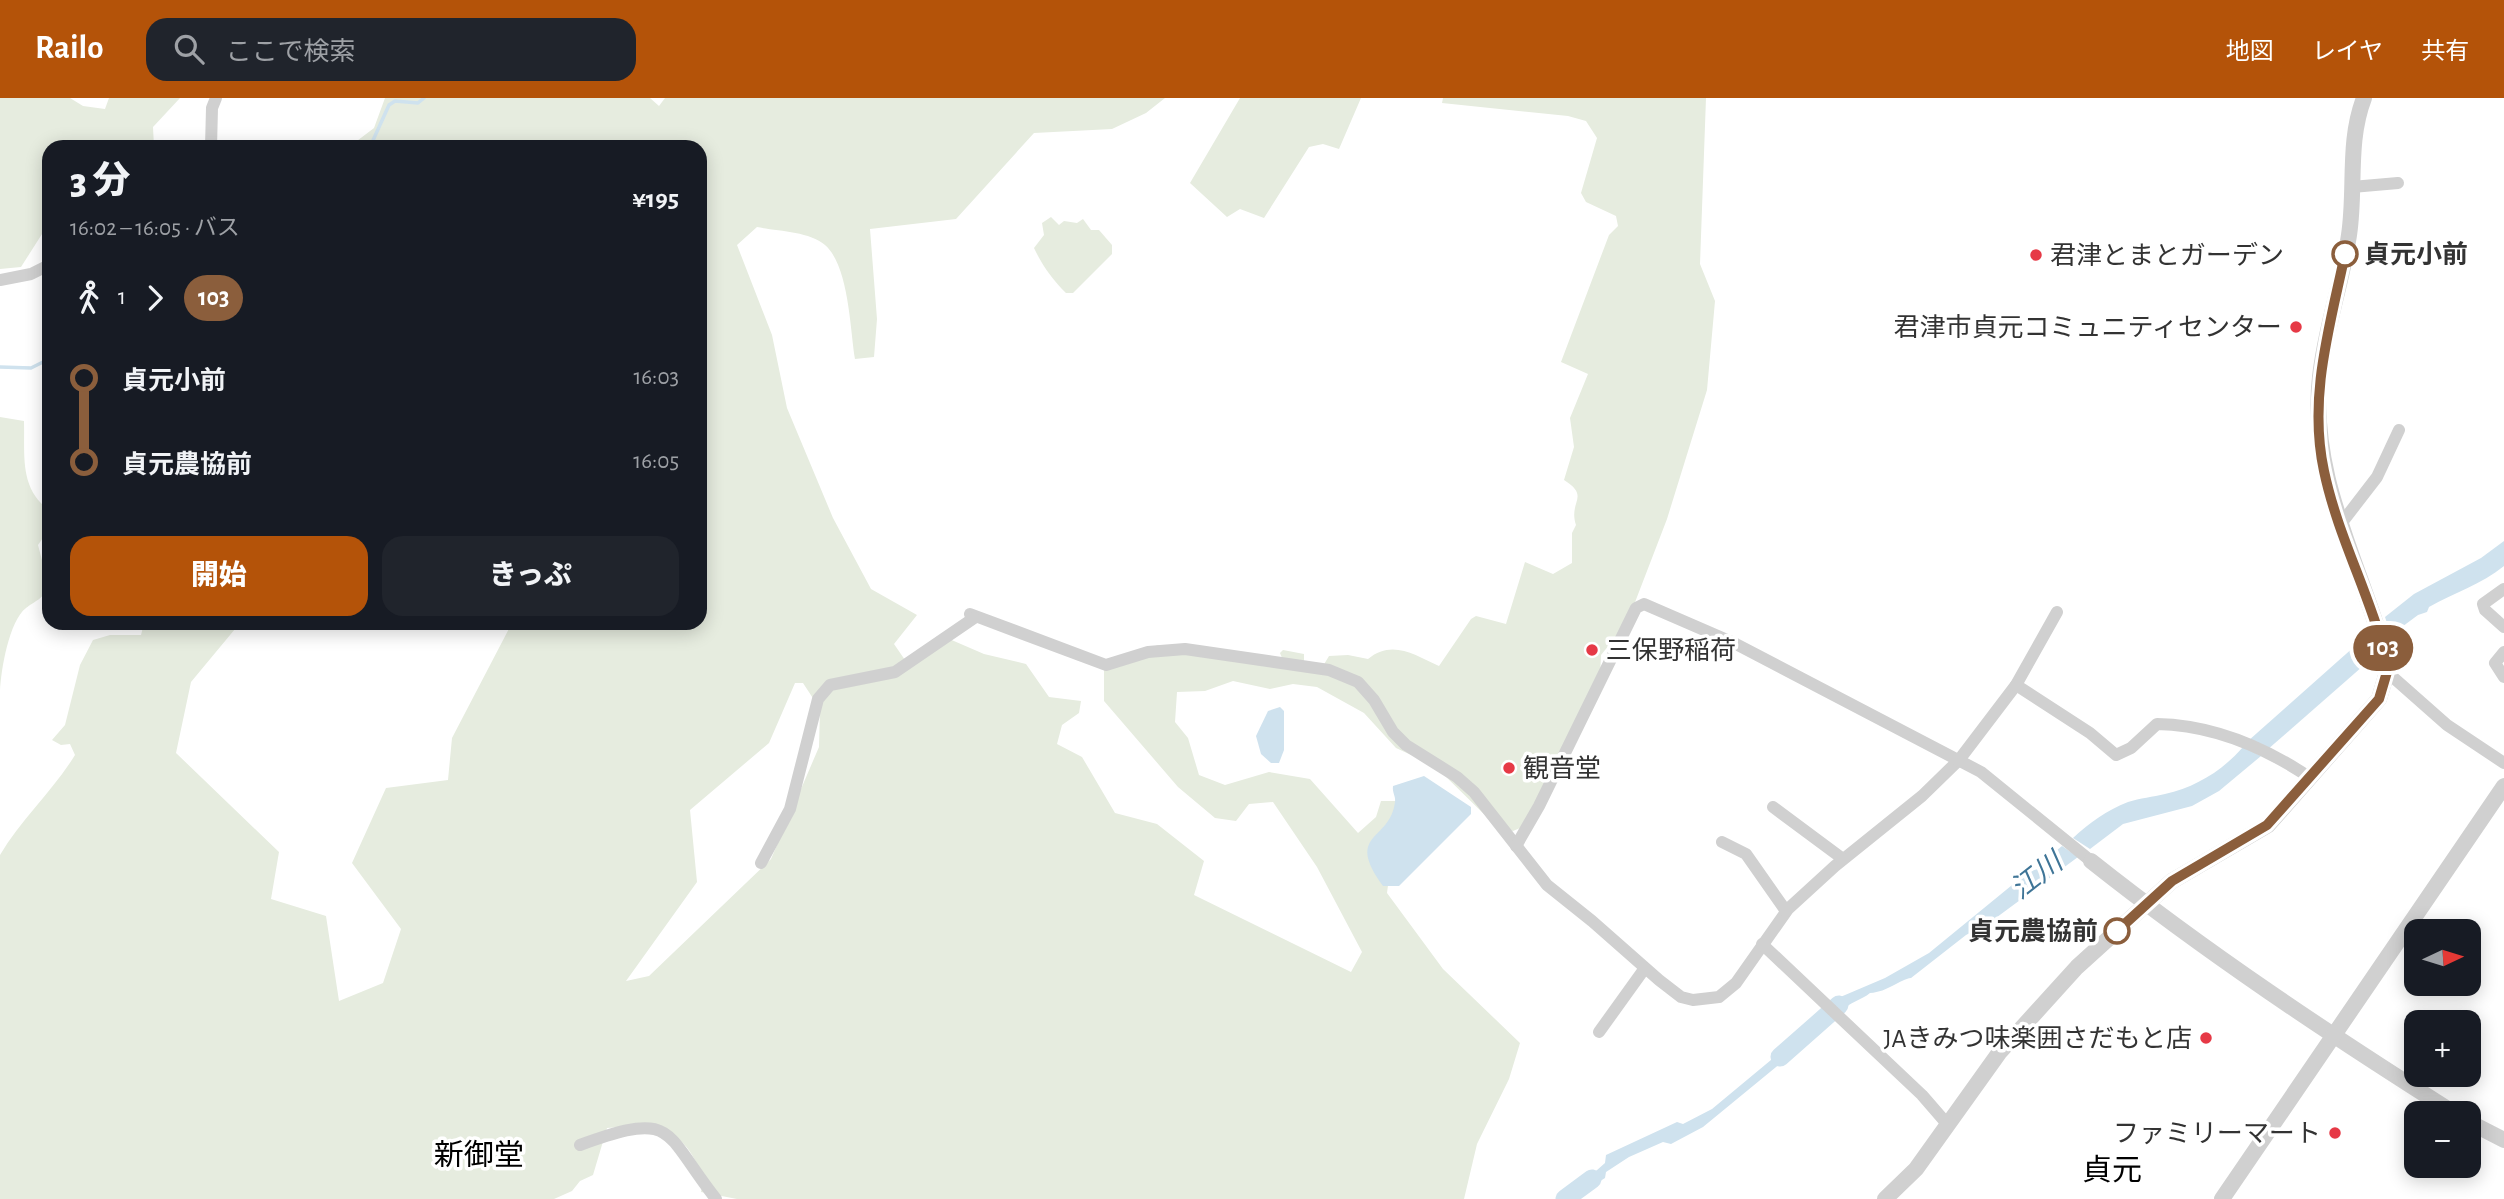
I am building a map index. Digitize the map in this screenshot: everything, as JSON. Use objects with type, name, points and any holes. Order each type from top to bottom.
[{"type":"street","points":[[211,140],[212,108],[216,98]]},
{"type":"street","points":[[1885,1199],[1916,1169],[1999,1053],[2077,967],[2172,881],[2267,825],[2379,699],[2387,672],[2384,650],[2323,469],[2319,379],[2349,234],[2354,132],[2364,98]]},
{"type":"street","points":[[2352,187],[2398,183]]},
{"type":"street","points":[[0,280],[31,274],[42,268]]},
{"type":"street","points":[[2340,525],[2377,477],[2399,430]]},
{"type":"street","points":[[2504,589],[2483,604],[2485,610],[2504,627]]},
{"type":"street","points":[[1516,846],[1539,806],[1636,608],[1644,604],[1734,643],[1981,772],[2146,905],[2334,1037],[2435,1101]]},
{"type":"street","points":[[761,863],[790,809],[818,699],[830,685],[895,672],[972,616],[1105,665],[1148,652],[1185,649],[1261,659],[1346,676],[1367,690],[1393,732],[1406,745],[1458,777],[1474,792],[1547,885],[1681,997],[1693,1000],[1719,997],[1736,983],[1786,911],[1843,859],[1922,796],[1959,760],[2015,684],[2057,612]]},
{"type":"street","points":[[2504,652],[2495,663],[2504,677]]},
{"type":"street","points":[[2387,672],[2447,725],[2503,761]]},
{"type":"street","points":[[2015,684],[2090,733],[2116,755],[2132,748],[2157,724],[2211,730],[2275,757],[2309,777]]},
{"type":"street","points":[[2222,1199],[2504,786]]},
{"type":"street","points":[[1773,807],[1843,859]]},
{"type":"street","points":[[1722,842],[1746,854],[1786,911]]},
{"type":"street","points":[[1762,944],[1847,1022],[1922,1095],[1948,1125]]},
{"type":"street","points":[[1599,1032],[1645,968]]},
{"type":"street","points":[[580,1145],[623,1129],[645,1126],[659,1130],[685,1151],[716,1199]]},
{"type":"street","points":[[2481,1128],[2504,1140]]},
{"type":"shaded area","points":[[0,98],[70,98],[83,106],[105,109],[109,98],[180,98],[153,127],[154,140],[42,140],[42,234],[21,267],[0,269]]},
{"type":"shaded area","points":[[385,98],[650,98],[659,106],[665,98],[1165,98],[1146,113],[1112,129],[1034,133],[956,219],[870,229],[877,319],[874,357],[855,359],[844,282],[833,255],[825,245],[802,234],[757,227],[737,245],[772,335],[787,408],[833,518],[871,589],[917,615],[894,644],[905,660],[940,635],[984,654],[1026,664],[1049,697],[1081,701],[1079,713],[1062,725],[1057,744],[1082,757],[1115,813],[1157,824],[1204,861],[1194,895],[1351,972],[1362,952],[1317,867],[1273,802],[1249,804],[1236,821],[1215,818],[1178,787],[1104,701],[1104,667],[1158,645],[1282,658],[1280,653],[1283,650],[1304,654],[1304,661],[1320,671],[1329,656],[1348,655],[1368,659],[1386,650],[1404,651],[1439,666],[1471,619],[1476,616],[1506,624],[1525,562],[1553,574],[1572,563],[1572,533],[1576,525],[1574,517],[1578,495],[1564,480],[1574,447],[1570,418],[1588,374],[1561,362],[1609,235],[1618,226],[1616,216],[1586,202],[1581,193],[1597,138],[1586,121],[1568,116],[1442,103],[1443,98],[1706,98],[1700,264],[1715,301],[1707,390],[1667,519],[1627,623],[1601,655],[1600,678],[1552,773],[1520,828],[1513,831],[1495,825],[1435,766],[1396,748],[1364,713],[1317,687],[1293,684],[1270,689],[1233,681],[1205,691],[1177,692],[1175,722],[1188,738],[1199,775],[1225,785],[1269,772],[1310,779],[1358,833],[1376,817],[1381,801],[1399,801],[1387,893],[1443,969],[1520,1043],[1509,1079],[1477,1144],[1464,1199],[737,1199],[701,1192],[699,1168],[688,1148],[679,1139],[658,1129],[633,1127],[607,1128],[593,1175],[580,1181],[572,1191],[554,1199],[0,1199],[0,855],[75,755],[70,744],[61,745],[52,740],[65,725],[80,665],[93,640],[110,635],[141,635],[142,630],[234,630],[191,682],[176,753],[279,852],[271,899],[326,916],[339,1001],[383,983],[401,929],[352,863],[386,788],[448,780],[452,738],[508,630],[707,630],[707,140],[358,140],[374,128]],"holes":[[[795,683],[803,683],[820,709],[819,747],[771,859],[649,976],[626,981],[697,882],[690,810],[769,743]]]},
{"type":"shaded area","points":[[1240,98],[1361,98],[1339,149],[1323,144],[1309,147],[1264,218],[1240,209],[1227,217],[1190,183]]},
{"type":"shaded area","points":[[1051,217],[1059,225],[1064,221],[1077,223],[1083,219],[1091,230],[1099,230],[1112,245],[1112,254],[1073,293],[1066,293],[1056,282],[1034,248],[1044,235],[1042,223]]},
{"type":"shaded area","points":[[0,417],[24,421],[24,458],[28,481],[42,504],[42,539],[38,545],[42,560],[42,596],[20,614],[15,624],[4,659],[0,691]]},
{"type":"water","points":[[2504,541],[2504,566],[2429,607],[2427,612],[2418,615],[2391,635],[2385,617],[2414,594],[2481,558]]},
{"type":"water","points":[[2373,630],[2379,652],[2267,750],[2248,741]]},
{"type":"water","points":[[1280,707],[1284,711],[1284,750],[1279,763],[1271,763],[1261,754],[1256,736],[1268,711]]},
{"type":"water","points":[[2243,747],[2261,756],[2219,791],[2192,806],[2123,824],[2090,849],[2073,838],[2099,817],[2120,805],[2176,791],[2198,782],[2217,771]]},
{"type":"water","points":[[1424,776],[1471,807],[1471,814],[1399,886],[1383,886],[1372,869],[1368,846],[1391,815],[1395,800],[1393,786]]},
{"type":"water","points":[[2062,846],[2078,857],[1989,923],[1966,935],[1911,978],[1870,993],[1842,1012],[1831,1001],[1885,978],[1929,953],[2028,872],[2041,868],[2046,859]]},
{"type":"water","points":[[1794,1041],[1799,1047],[1793,1053],[1703,1127],[1671,1144],[1663,1142],[1629,1157],[1606,1172],[1605,1178],[1580,1194],[1570,1194],[1605,1163],[1606,1155],[1677,1122],[1683,1124],[1712,1109]]},
{"type":"waterway","points":[[373,140],[389,105],[395,101],[418,103],[424,98]]},
{"type":"waterway","points":[[0,367],[31,368],[42,362]]},
{"type":"waterway","name":"江川","points":[[1780,1057],[1839,1005]]},
{"type":"waterway","name":"江川","points":[[1565,1199],[1592,1179]]},
{"type":"bus line","name":"103","points":[[2117,931],[2172,881],[2267,825],[2379,699],[2387,672],[2384,650],[2323,469],[2319,379],[2323,349],[2345,254]]},
{"type":"place","name":"貞元小前","points":[[2345,254]]},
{"type":"place","name":"君津とまとガーデン","points":[[2036,255]]},
{"type":"place","name":"君津市貞元コミュニティセンター","points":[[2296,327]]},
{"type":"place","name":"三保野稲荷","points":[[1592,650]]},
{"type":"place","name":"観音堂","points":[[1509,768]]},
{"type":"place","name":"貞元農協前","points":[[2117,931]]},
{"type":"place","name":"JAきみつ味楽囲さだもと店","points":[[2206,1038]]},
{"type":"place","name":"ファミリーマート","points":[[2335,1133]]},
{"type":"district","name":"新御堂","points":[[479,1155]]},
{"type":"district","name":"貞元","points":[[2112,1170]]}]
